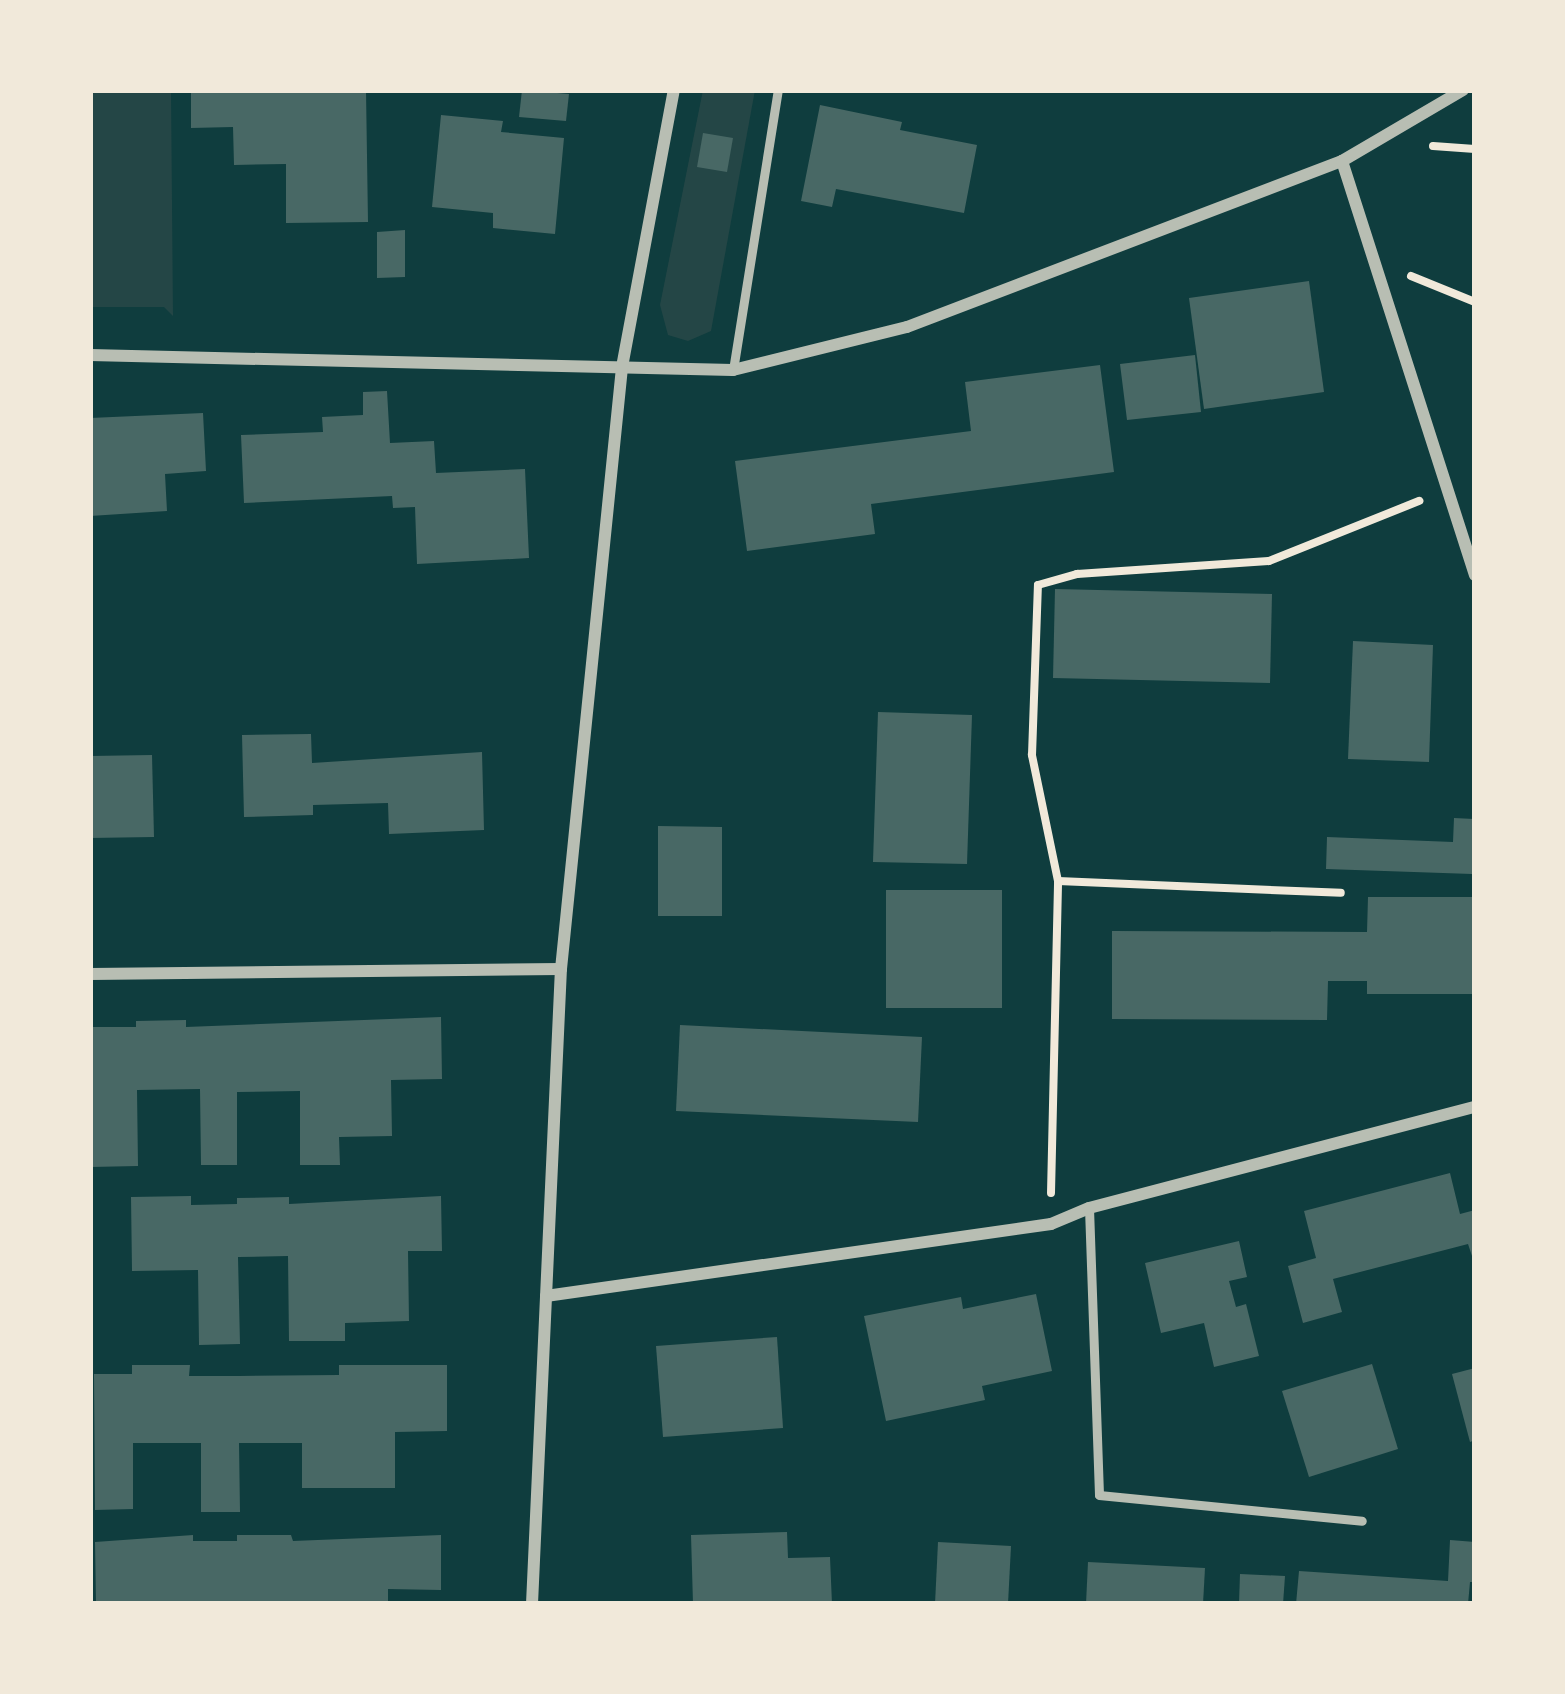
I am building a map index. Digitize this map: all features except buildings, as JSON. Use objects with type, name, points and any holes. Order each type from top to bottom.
[{"type":"street","points":[[532,1604],[561,969],[622,367],[674,90]]},
{"type":"street","points":[[90,355],[733,370],[907,327],[1342,161],[1463,90]]},
{"type":"street","points":[[1342,161],[1370,260],[1475,575]]},
{"type":"street","points":[[90,974],[561,969]]},
{"type":"street","points":[[546,1296],[1051,1225],[1089,1208],[1475,1107]]},
{"type":"lane","points":[[733,370],[778,90]]},
{"type":"lane","points":[[1089,1208],[1099,1496],[1362,1521]]},
{"type":"path","points":[[1370,260],[1475,302]]},
{"type":"path","points":[[1051,1225],[1058,881],[1032,755],[1038,585],[1077,574],[1269,561],[1447,490]]},
{"type":"path","points":[[1058,881],[1341,893]]},
{"type":"shaded area","points":[[90,90],[171,90],[173,316],[164,307],[90,307]]},
{"type":"shaded area","points":[[703,90],[755,90],[711,331],[688,341],[668,335],[660,305]]}]
